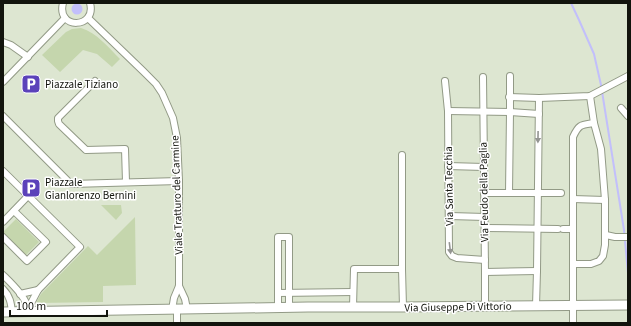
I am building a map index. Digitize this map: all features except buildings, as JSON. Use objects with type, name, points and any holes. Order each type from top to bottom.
[{"type":"main road","name":"Via Giuseppe Di Vittorio","points":[[8,312],[29,310],[174,310],[628,305]]},
{"type":"street","points":[[63,3],[62,11],[65,18],[69,21],[77,23],[88,18],[91,10],[90,3]]},
{"type":"street","points":[[3,82],[65,18]]},
{"type":"street","name":"Viale Tratturo del Carmine","points":[[88,18],[156,84],[162,93],[173,118],[177,138],[179,181],[179,286],[174,298],[174,310],[177,323]]},
{"type":"street","points":[[3,42],[11,45],[28,57]]},
{"type":"street","points":[[508,193],[510,76]]},
{"type":"street","points":[[509,98],[590,96],[628,76]]},
{"type":"street","name":"Via Feudo della Paglia","points":[[483,77],[485,306]]},
{"type":"street","points":[[95,81],[58,118],[58,121],[59,124],[86,150],[125,149],[126,182]]},
{"type":"street","name":"Via Santa Tecchia","points":[[445,81],[448,111],[450,216],[449,252],[452,256],[457,258],[485,260]]},
{"type":"street","points":[[573,264],[591,264],[599,261],[603,256],[605,245],[605,200],[601,148],[594,123],[590,96]]},
{"type":"street","points":[[536,306],[539,98]]},
{"type":"street","points":[[621,108],[628,116]]},
{"type":"street","points":[[448,111],[539,114]]},
{"type":"street","points":[[3,116],[71,184],[179,181]]},
{"type":"street","points":[[573,323],[573,137],[576,130],[581,126],[594,123]]},
{"type":"street","points":[[402,155],[403,307]]},
{"type":"street","points":[[448,166],[484,167]]},
{"type":"street","points":[[3,171],[80,247],[38,290],[29,310]]},
{"type":"street","points":[[484,193],[561,193]]},
{"type":"street","points":[[3,222],[28,196]]},
{"type":"street","points":[[573,199],[605,200]]},
{"type":"street","points":[[3,237],[27,261],[46,242],[14,211]]},
{"type":"street","points":[[450,216],[485,217]]},
{"type":"street","points":[[485,228],[573,229]]},
{"type":"street","points":[[606,235],[628,237]]},
{"type":"street","points":[[278,308],[278,236],[289,237],[289,308]]},
{"type":"street","points":[[353,307],[354,269],[402,269]]},
{"type":"street","points":[[485,272],[537,271]]},
{"type":"street","points":[[3,275],[13,284],[29,310]]},
{"type":"street","name":"Viale Tratturo del Carmine","points":[[179,286],[185,299],[187,309]]},
{"type":"street","points":[[3,289],[7,293],[10,300],[8,312]]},
{"type":"street","points":[[20,294],[38,290]]},
{"type":"street","points":[[278,293],[353,292]]},
{"type":"green space","points":[[81,28],[92,33],[107,45],[120,59],[112,67],[97,54],[83,50],[60,72],[42,55],[66,32],[72,29]]},
{"type":"green space","points":[[101,205],[121,205],[122,213],[116,220]]},
{"type":"green space","points":[[135,217],[136,285],[103,286],[103,302],[36,303],[41,294],[88,246],[97,255]]},
{"type":"green space","points":[[16,219],[39,242],[26,255],[3,232]]},
{"type":"water","points":[[77,3],[81,5],[83,9],[81,13],[77,15],[73,13],[71,9],[73,5]]},
{"type":"waterway","points":[[571,3],[594,54],[601,85],[624,230],[628,273]]},
{"type":"place","name":"Piazzale Tiziano","points":[[31,84]]},
{"type":"place","name":"Piazzale Gianlorenzo Bernini","points":[[31,188]]}]
